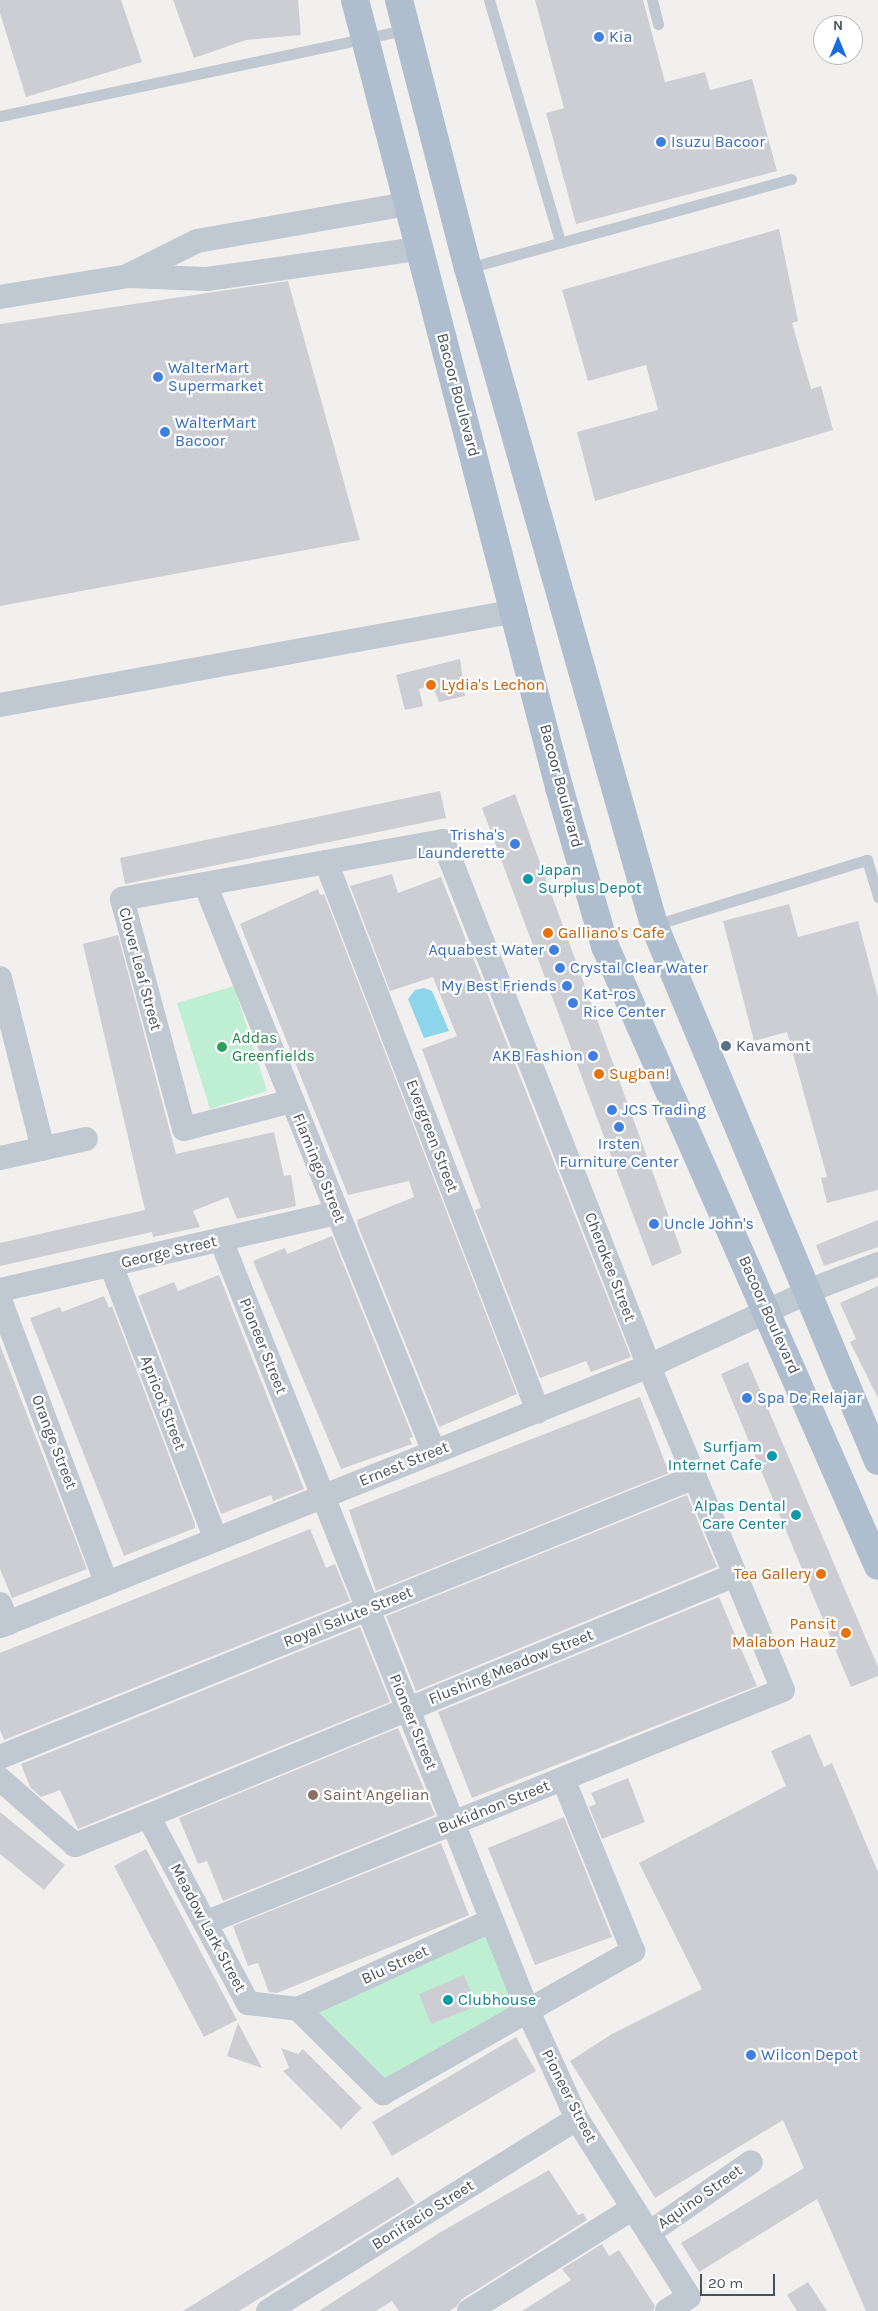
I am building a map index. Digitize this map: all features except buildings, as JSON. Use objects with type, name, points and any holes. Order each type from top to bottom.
[{"type":"main road","name":"Bacoor Boulevard","points":[[355,0],[363,40],[406,204],[516,611],[559,787],[605,946],[768,1310],[878,1566]]},
{"type":"main road","points":[[399,0],[405,30],[468,268],[654,925],[805,1295],[878,1461]]},
{"type":"street","points":[[128,276],[197,241],[406,204]]},
{"type":"street","points":[[244,233],[251,271]]},
{"type":"street","points":[[0,297],[128,276],[207,279],[251,271],[418,249]]},
{"type":"street","points":[[0,705],[516,611]]},
{"type":"street","name":"Clover Leaf Street","points":[[292,1101],[184,1129],[122,899],[443,841]]},
{"type":"street","name":"Cherokee Street","points":[[443,841],[649,1366],[783,1690]]},
{"type":"street","name":"Evergreen Street","points":[[326,862],[538,1411]]},
{"type":"street","name":"Flamingo Street","points":[[205,884],[434,1452]]},
{"type":"street","points":[[0,978],[7,1029],[42,1149]]},
{"type":"street","points":[[0,1158],[86,1139]]},
{"type":"street","name":"George Street","points":[[0,1290],[337,1213]]},
{"type":"street","name":"Pioneer Street","points":[[221,1240],[528,2011],[577,2119],[689,2297],[667,2311]]},
{"type":"street","name":"Ernest Street","points":[[3,1618],[108,1584],[538,1411],[649,1366],[768,1310],[878,1264]]},
{"type":"street","name":"Apricot Street","points":[[111,1265],[216,1540]]},
{"type":"street","name":"Orange Street","points":[[0,1300],[108,1584]]},
{"type":"street","name":"Royal Salute Street","points":[[0,1757],[695,1477]]},
{"type":"street","name":"Flushing Meadow Street","points":[[148,1816],[736,1575]]},
{"type":"street","name":"Bukidnon Street","points":[[205,1923],[783,1690]]},
{"type":"street","points":[[0,1779],[75,1846],[148,1816]]},
{"type":"street","points":[[298,2009],[383,2093],[633,1951],[563,1779]]},
{"type":"street","name":"Meadow Lark Street","points":[[148,1816],[248,2003],[298,2009]]},
{"type":"street","name":"Blu Street","points":[[298,2009],[492,1920]]},
{"type":"street","name":"Bonifacio Street","points":[[268,2311],[577,2119]]},
{"type":"street","name":"Aquino Street","points":[[649,2233],[751,2162]]},
{"type":"street","points":[[469,2311],[633,2208]]},
{"type":"lane","points":[[489,0],[560,242]]},
{"type":"lane","points":[[652,0],[658,24]]},
{"type":"lane","points":[[0,116],[405,30]]},
{"type":"lane","points":[[468,268],[791,179]]},
{"type":"lane","points":[[654,925],[866,860],[878,897]]},
{"type":"green space","name":"Addas Greenfields","points":[[234,986],[267,1091],[210,1109],[177,1003]]},
{"type":"green space","points":[[492,1920],[528,2011],[383,2093],[298,2009]]},
{"type":"water","points":[[424,988],[432,991],[449,1031],[424,1038],[408,999],[415,990]]},
{"type":"place","name":"Kia","points":[[599,37]]},
{"type":"place","name":"Isuzu Bacoor","points":[[661,142]]},
{"type":"place","name":"WalterMart Supermarket","points":[[158,377]]},
{"type":"place","name":"WalterMart Bacoor","points":[[165,432]]},
{"type":"place","name":"Lydia's Lechon","points":[[431,685]]},
{"type":"place","name":"Trisha's Launderette","points":[[515,844]]},
{"type":"place","name":"Japan Surplus Depot","points":[[528,879]]},
{"type":"place","name":"Galliano's Cafe","points":[[548,933]]},
{"type":"place","name":"Aquabest Water","points":[[554,950]]},
{"type":"place","name":"Crystal Clear Water","points":[[560,968]]},
{"type":"place","name":"My Best Friends","points":[[567,986]]},
{"type":"place","name":"Kat-ros Rice Center","points":[[573,1003]]},
{"type":"place","name":"Kavamont","points":[[726,1046]]},
{"type":"place","name":"Addas Greenfields","points":[[222,1047]]},
{"type":"place","name":"AKB Fashion","points":[[593,1056]]},
{"type":"place","name":"Sugban!","points":[[599,1074]]},
{"type":"place","name":"JCS Trading","points":[[612,1110]]},
{"type":"place","name":"Irsten Furniture Center","points":[[619,1127]]},
{"type":"place","name":"Uncle John's","points":[[654,1224]]},
{"type":"place","name":"Spa De Relajar","points":[[747,1398]]},
{"type":"place","name":"Surfjam Internet Cafe","points":[[772,1456]]},
{"type":"place","name":"Alpas Dental Care Center","points":[[796,1515]]},
{"type":"place","name":"Tea Gallery","points":[[821,1574]]},
{"type":"place","name":"Pansit Malabon Hauz","points":[[846,1633]]},
{"type":"place","name":"Saint Angelian","points":[[313,1795]]},
{"type":"place","name":"Clubhouse","points":[[448,2000]]},
{"type":"place","name":"Wilcon Depot","points":[[751,2055]]}]
